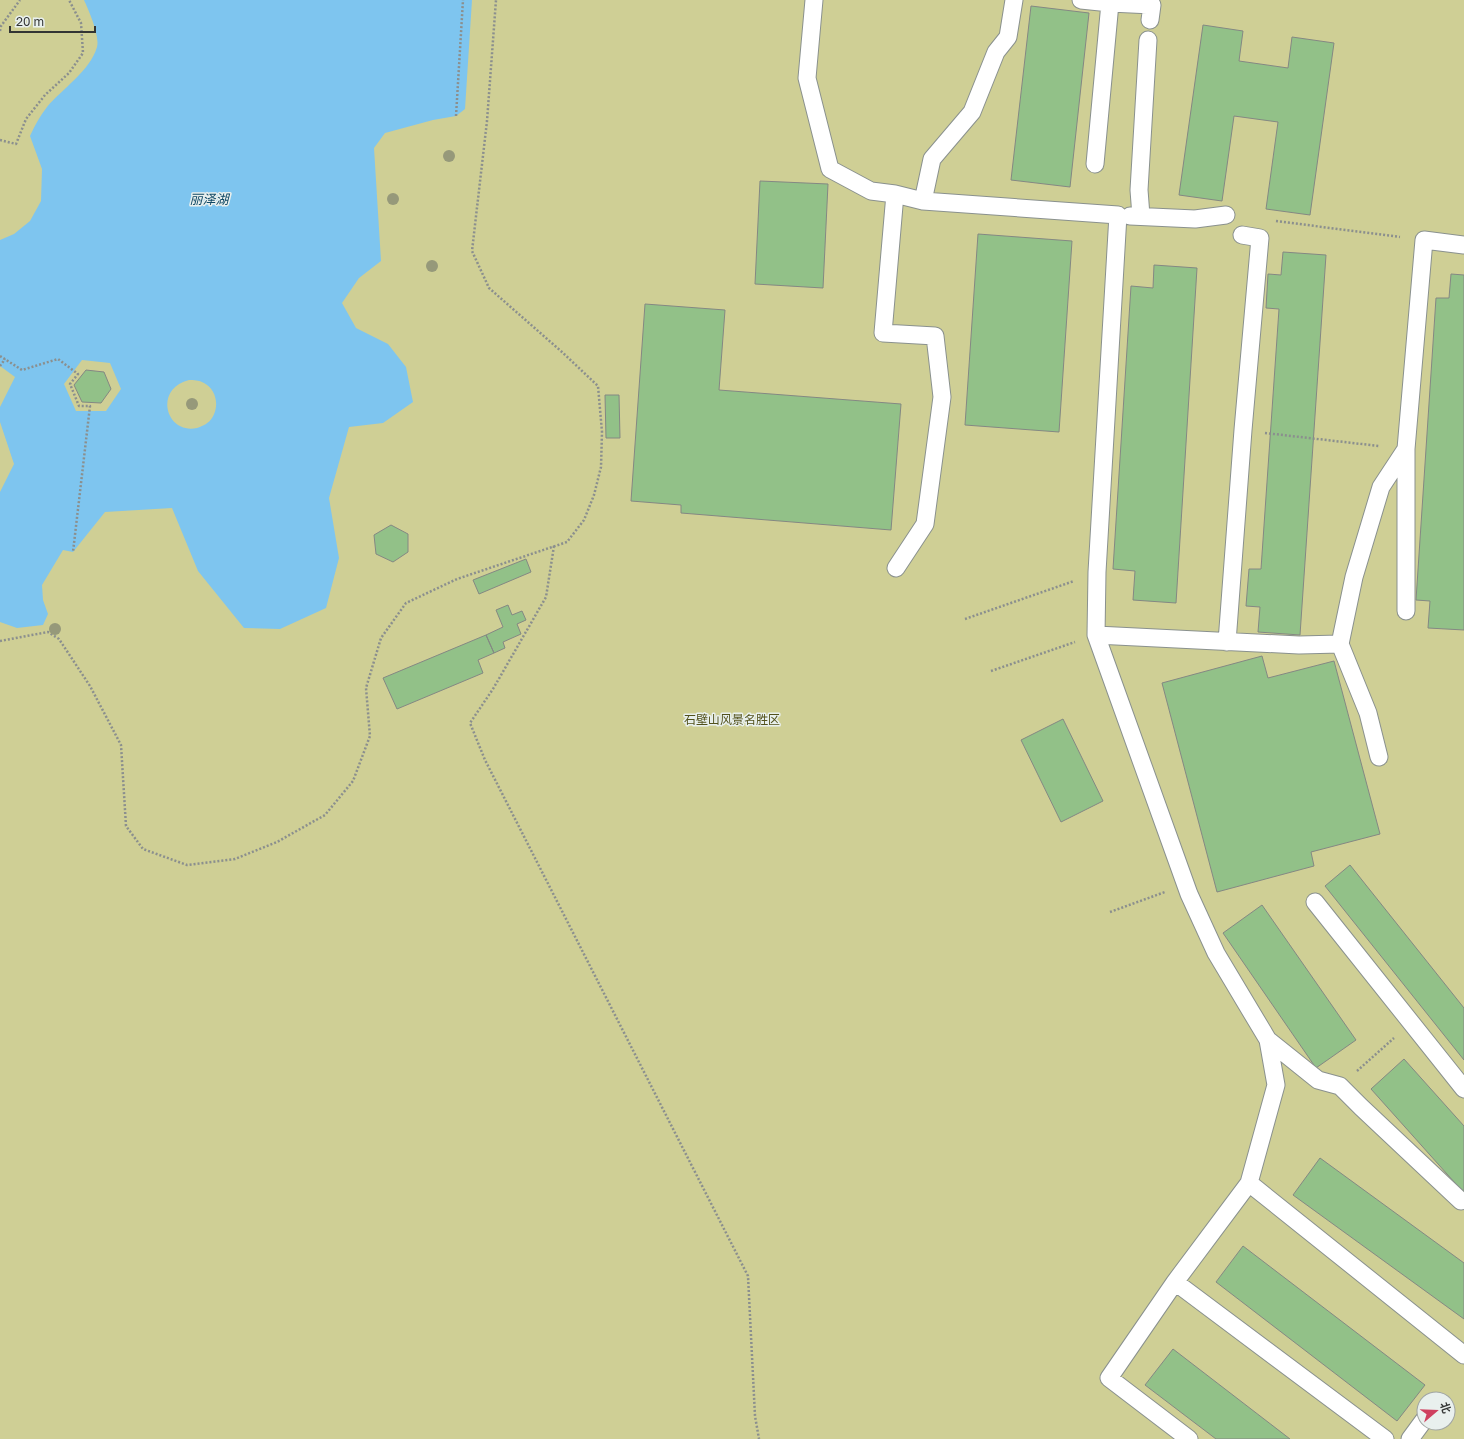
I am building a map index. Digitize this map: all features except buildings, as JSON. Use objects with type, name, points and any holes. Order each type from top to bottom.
[{"type":"lane","points":[[814,0],[806,78],[830,170],[871,191],[895,194],[923,201],[1141,216],[1201,225],[1226,215]]},
{"type":"lane","points":[[923,201],[932,160],[972,112],[996,52],[1008,37],[1014,0]]},
{"type":"lane","points":[[1081,0],[1152,5],[1150,20]]},
{"type":"lane","points":[[1095,164],[1110,3]]},
{"type":"lane","points":[[1141,216],[1139,190],[1148,40]]},
{"type":"lane","points":[[895,194],[883,333],[935,336],[942,397],[925,524],[896,568]]},
{"type":"lane","points":[[1118,215],[1097,572],[1096,635],[1186,884],[1216,953],[1268,1040],[1318,1080],[1340,1086],[1461,1201]]},
{"type":"lane","points":[[1227,642],[1243,430],[1260,238],[1242,235]]},
{"type":"lane","points":[[1406,611],[1406,449],[1424,240],[1464,245]]},
{"type":"lane","points":[[1378,757],[1368,713],[1340,644],[1354,577],[1381,487],[1406,449]]},
{"type":"lane","points":[[1096,635],[1299,645],[1340,644]]},
{"type":"lane","points":[[1316,902],[1410,1023],[1464,1089]]},
{"type":"lane","points":[[1189,1439],[1109,1378],[1175,1282],[1249,1183],[1276,1085],[1268,1040]]},
{"type":"lane","points":[[1249,1183],[1464,1355]]},
{"type":"lane","points":[[1175,1282],[1385,1439]]},
{"type":"lane","points":[[1410,1439],[1416,1431]]},
{"type":"path","points":[[0,31],[1,26],[20,0]]},
{"type":"path","points":[[0,140],[16,144],[26,119],[46,95],[69,73],[83,53],[81,23],[69,0]]},
{"type":"path","points":[[456,116],[463,0]]},
{"type":"path","points":[[0,642],[48,632],[59,639],[90,686],[121,745],[126,826],[143,849],[187,866],[235,859],[277,842],[325,815],[353,781],[370,736],[366,688],[381,638],[406,603],[457,579],[567,542],[584,520],[594,496],[601,467],[602,432],[598,386],[562,352],[489,288],[472,250],[487,121],[496,0]]},
{"type":"path","points":[[1274,221],[1424,240]]},
{"type":"path","points":[[0,356],[22,370],[58,359],[78,374],[70,384],[79,406],[90,406],[73,552]]},
{"type":"path","points":[[0,366],[5,359]]},
{"type":"path","points":[[1243,430],[1406,449]]},
{"type":"path","points":[[554,546],[546,596],[493,689],[470,723],[485,760],[748,1276],[755,1416],[759,1439]]},
{"type":"path","points":[[964,619],[1097,572]]},
{"type":"path","points":[[991,671],[1096,635]]},
{"type":"path","points":[[1110,912],[1186,884]]},
{"type":"path","points":[[1340,1086],[1410,1023]]},
{"type":"green space","name":"石壁山风景名胜区","points":[[0,0],[1464,0],[1464,1439],[0,1439]]},
{"type":"water","name":"丽泽湖","points":[[84,0],[472,0],[465,109],[456,116],[433,120],[385,133],[374,148],[381,261],[359,278],[342,303],[356,328],[388,344],[406,367],[413,402],[383,423],[349,427],[329,498],[339,558],[326,608],[280,629],[244,628],[198,571],[172,508],[105,512],[73,552],[63,550],[42,585],[43,600],[48,614],[43,625],[17,628],[0,622],[0,492],[14,464],[0,422],[0,407],[15,377],[0,366],[0,240],[14,234],[30,221],[41,201],[42,169],[30,136],[47,107],[82,72],[93,56],[97,47],[98,42],[94,24]],"holes":[[[82,360],[110,363],[121,389],[106,411],[76,411],[64,384]],[[189,380],[204,383],[211,389],[216,398],[216,408],[212,418],[206,424],[197,428],[186,428],[178,425],[171,418],[168,410],[168,401],[171,392],[178,385]]]}]
